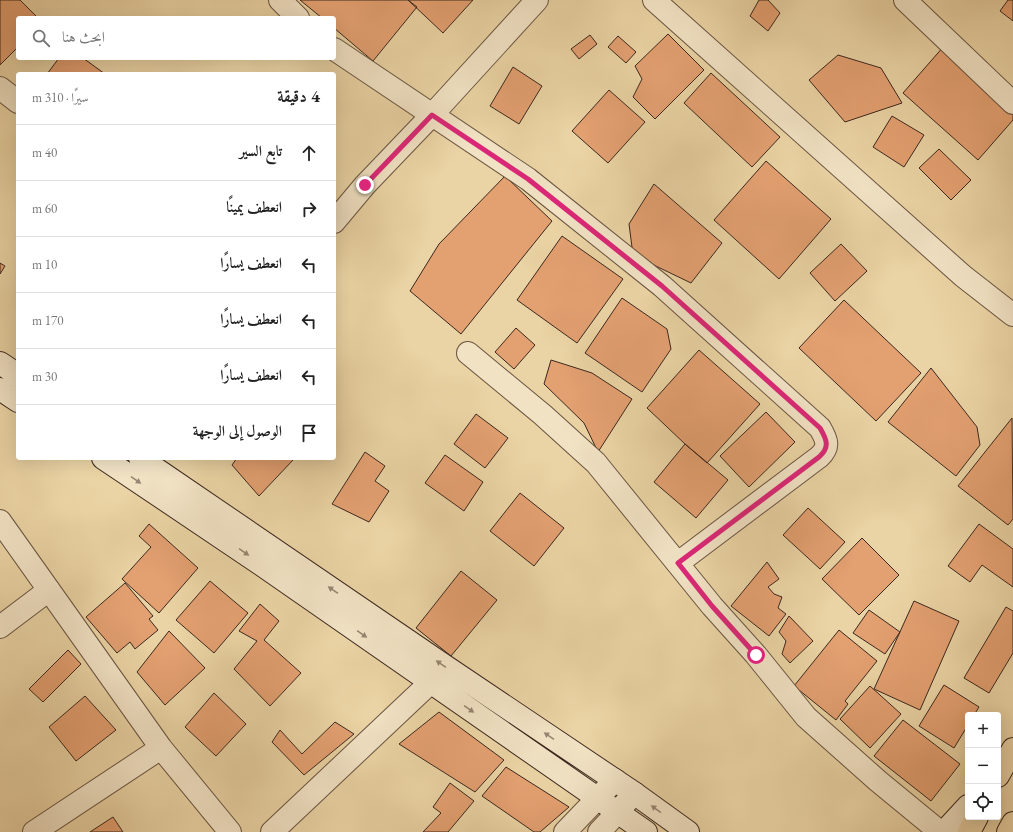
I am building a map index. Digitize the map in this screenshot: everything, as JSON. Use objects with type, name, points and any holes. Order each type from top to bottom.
[{"type":"highway","points":[[1001,770],[1013,749]]},
{"type":"highway","points":[[969,832],[975,820]]},
{"type":"highway","points":[[1008,832],[1013,823]]},
{"type":"street","points":[[280,0],[296,16]]},
{"type":"street","points":[[336,220],[365,185],[432,115],[537,0]]},
{"type":"street","points":[[654,0],[963,276],[1013,315]]},
{"type":"street","points":[[906,0],[1013,103]]},
{"type":"street","points":[[336,50],[528,179],[662,286],[820,428],[827,443],[826,451],[678,563]]},
{"type":"street","points":[[0,88],[16,100]]},
{"type":"street","points":[[468,353],[543,415],[596,463],[712,606],[756,655],[806,717],[878,781],[940,832]]},
{"type":"street","points":[[0,363],[16,374]]},
{"type":"street","points":[[0,389],[16,400]]},
{"type":"street","points":[[106,460],[262,565],[646,832]]},
{"type":"street","points":[[143,460],[438,662],[615,780],[688,832]]},
{"type":"street","points":[[0,521],[161,748],[230,832]]},
{"type":"street","points":[[0,627],[49,590]]},
{"type":"street","points":[[272,832],[431,682]]},
{"type":"street","points":[[34,832],[161,748]]},
{"type":"street","points":[[565,832],[615,780]]},
{"type":"street","points":[[599,832],[634,793]]},
{"type":"street","points":[[944,832],[965,809]]},
{"type":"building","points":[[0,0],[20,0],[36,16],[16,16],[16,49],[0,65]]},
{"type":"building","points":[[300,0],[408,0],[417,7],[373,61],[336,30],[336,16],[320,16]]},
{"type":"building","points":[[408,0],[473,0],[443,33]]},
{"type":"building","points":[[759,0],[768,0],[780,13],[768,31],[750,16]]},
{"type":"building","points":[[1008,0],[1013,0],[1013,21],[1000,11]]},
{"type":"building","points":[[668,34],[704,70],[655,119],[633,97],[642,79],[635,66]]},
{"type":"building","points":[[590,35],[597,44],[579,59],[571,49]]},
{"type":"building","points":[[618,36],[636,52],[626,63],[608,47]]},
{"type":"building","points":[[944,46],[1013,109],[1013,120],[978,160],[903,93]]},
{"type":"building","points":[[838,55],[881,68],[902,103],[845,122],[809,80]]},
{"type":"building","points":[[58,60],[86,60],[102,72],[48,72]]},
{"type":"building","points":[[513,67],[542,86],[519,124],[490,106]]},
{"type":"building","points":[[711,73],[780,137],[752,167],[684,103]]},
{"type":"building","points":[[609,90],[645,122],[608,163],[572,131]]},
{"type":"building","points":[[892,116],[924,135],[904,167],[873,147]]},
{"type":"building","points":[[939,149],[971,180],[951,200],[919,168]]},
{"type":"building","points":[[766,161],[831,219],[779,279],[714,220]]},
{"type":"building","points":[[505,176],[552,221],[461,334],[410,291],[439,244]]},
{"type":"building","points":[[654,184],[722,243],[691,283],[633,255],[629,224]]},
{"type":"building","points":[[562,236],[623,279],[577,343],[517,300]]},
{"type":"building","points":[[841,244],[867,271],[835,301],[810,273]]},
{"type":"building","points":[[0,263],[5,266],[0,274]]},
{"type":"building","points":[[622,298],[667,329],[671,349],[642,392],[585,353]]},
{"type":"building","points":[[844,300],[921,373],[876,421],[799,348]]},
{"type":"building","points":[[516,328],[535,345],[514,369],[495,352]]},
{"type":"building","points":[[699,350],[760,404],[707,463],[647,408]]},
{"type":"building","points":[[551,360],[592,373],[632,399],[598,452],[584,423],[544,384]]},
{"type":"building","points":[[931,368],[977,427],[980,445],[956,476],[888,422]]},
{"type":"building","points":[[766,412],[795,442],[749,487],[720,456]]},
{"type":"building","points":[[476,414],[508,438],[485,468],[454,444]]},
{"type":"building","points":[[1012,418],[1013,519],[1008,525],[958,486]]},
{"type":"building","points":[[685,444],[728,480],[696,518],[654,482]]},
{"type":"building","points":[[365,452],[385,466],[375,481],[389,491],[369,522],[332,504]]},
{"type":"building","points":[[445,455],[483,482],[464,511],[425,483]]},
{"type":"building","points":[[236,460],[293,460],[259,496],[232,465]]},
{"type":"building","points":[[520,493],[564,528],[534,566],[490,531]]},
{"type":"building","points":[[808,508],[845,542],[820,569],[783,535]]},
{"type":"building","points":[[149,524],[198,568],[159,613],[122,579],[151,547],[139,536]]},
{"type":"building","points":[[979,524],[1013,549],[1013,587],[982,565],[970,582],[948,566]]},
{"type":"building","points":[[862,538],[899,575],[859,615],[822,579]]},
{"type":"building","points":[[767,562],[779,579],[768,587],[774,594],[782,597],[778,608],[786,614],[769,636],[731,606]]},
{"type":"building","points":[[461,571],[497,600],[451,656],[416,628]]},
{"type":"building","points":[[210,581],[248,613],[214,653],[176,620]]},
{"type":"building","points":[[125,583],[153,616],[149,619],[158,630],[135,649],[130,642],[117,653],[86,617]]},
{"type":"building","points":[[914,601],[959,621],[920,710],[874,689]]},
{"type":"building","points":[[260,604],[279,621],[264,640],[301,673],[270,706],[234,669],[257,641],[239,631]]},
{"type":"building","points":[[1006,607],[1013,611],[1013,653],[989,693],[964,678]]},
{"type":"building","points":[[869,610],[900,632],[885,654],[853,633]]},
{"type":"building","points":[[789,616],[813,641],[790,663],[782,654],[786,641],[779,632]]},
{"type":"building","points":[[839,630],[877,661],[845,701],[848,704],[836,720],[794,686]]},
{"type":"building","points":[[169,631],[205,668],[165,705],[137,672]]},
{"type":"building","points":[[68,650],[81,664],[43,702],[29,689]]},
{"type":"building","points":[[944,685],[979,707],[976,712],[965,712],[965,730],[954,748],[919,726]]},
{"type":"building","points":[[870,686],[901,714],[870,748],[840,719]]},
{"type":"building","points":[[214,693],[246,724],[216,756],[185,727]]},
{"type":"building","points":[[85,696],[116,730],[76,761],[49,727]]},
{"type":"building","points":[[439,712],[504,760],[475,792],[399,744]]},
{"type":"building","points":[[903,720],[960,764],[931,801],[874,756]]},
{"type":"building","points":[[335,722],[354,734],[304,775],[272,742],[280,730],[302,754]]},
{"type":"building","points":[[506,767],[569,807],[540,832],[534,832],[482,796]]},
{"type":"building","points":[[450,783],[474,801],[448,832],[423,832],[441,813],[433,807]]},
{"type":"building","points":[[113,817],[123,832],[90,832]]},
{"type":"route","points":[[365,185],[432,115],[528,179],[662,286],[820,428],[827,443],[826,451],[678,563],[712,606],[756,655]]}]
